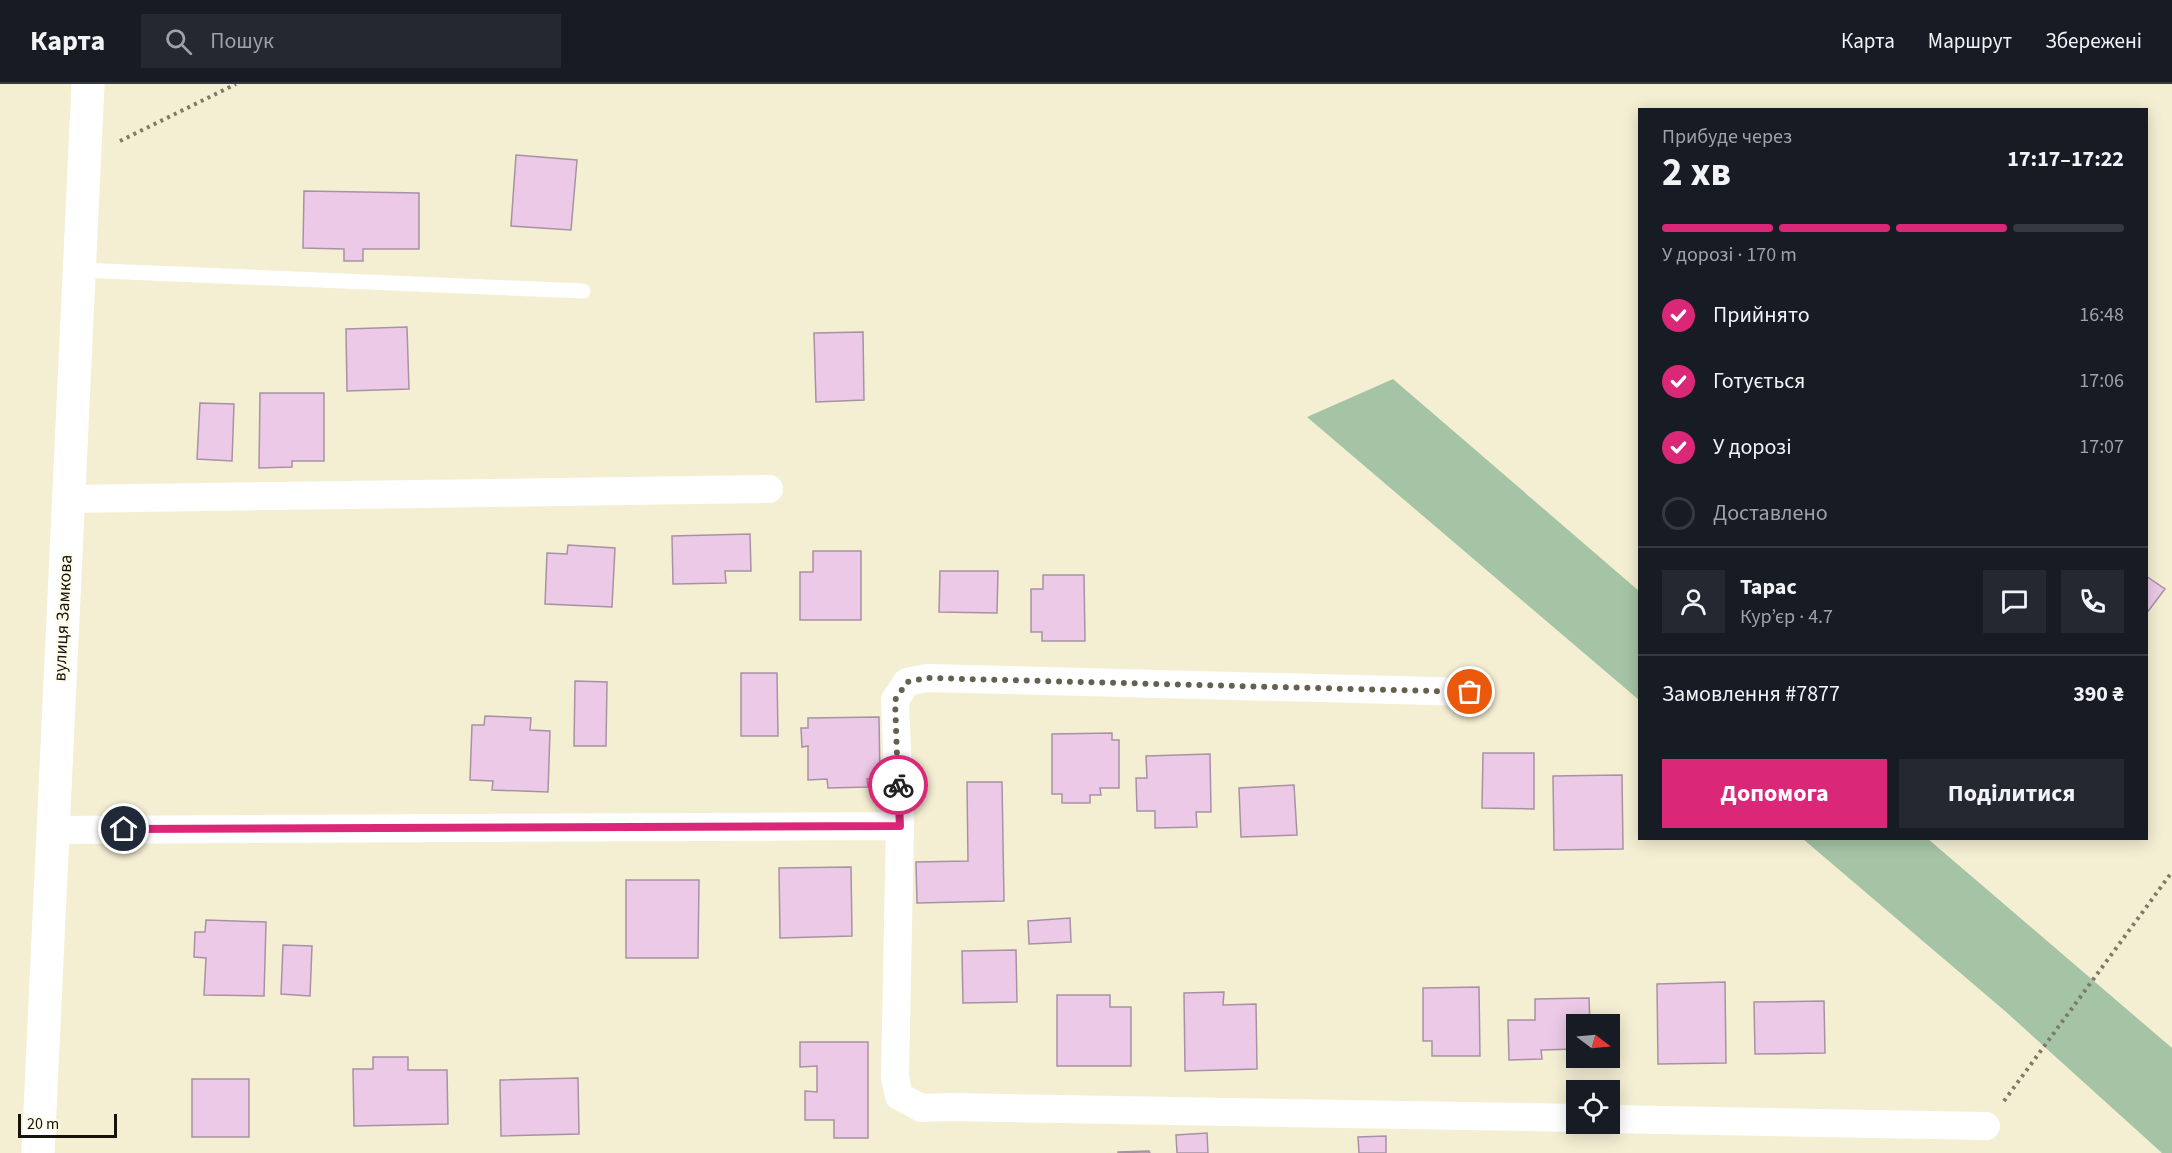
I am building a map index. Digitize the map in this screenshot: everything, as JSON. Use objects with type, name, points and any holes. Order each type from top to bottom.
[{"type":"street","name":"вулиця Замкова","points":[[38,1153],[88,84]]},
{"type":"street","points":[[69,499],[770,489]]},
{"type":"street","points":[[1470,692],[927,678],[907,682],[895,700],[900,826],[895,1077],[899,1096],[921,1108],[1566,1118]]},
{"type":"street","points":[[53,830],[900,826]]},
{"type":"street","points":[[1620,1119],[1986,1126]]},
{"type":"lane","points":[[79,270],[583,291]]},
{"type":"path","points":[[84,159],[236,84]]},
{"type":"path","points":[[1986,1126],[2172,872]]},
{"type":"green space","points":[[1393,379],[1638,590],[1638,699],[1307,417]]},
{"type":"green space","points":[[1804,840],[1929,840],[2172,1048],[2172,1153],[2162,1153],[2005,1011]]},
{"type":"building","points":[[516,155],[577,160],[571,230],[511,226]]},
{"type":"building","points":[[304,191],[419,193],[419,249],[363,249],[363,261],[344,261],[344,249],[303,248]]},
{"type":"building","points":[[407,327],[409,389],[347,391],[346,329]]},
{"type":"building","points":[[863,332],[864,400],[816,402],[814,333]]},
{"type":"building","points":[[260,393],[324,393],[324,461],[292,461],[292,467],[259,468]]},
{"type":"building","points":[[200,403],[234,404],[232,461],[197,459]]},
{"type":"building","points":[[750,534],[751,571],[725,571],[726,583],[673,584],[672,536]]},
{"type":"building","points":[[568,545],[615,548],[612,607],[545,604],[547,553],[567,554]]},
{"type":"building","points":[[813,551],[861,551],[861,620],[800,620],[800,572],[813,572]]},
{"type":"building","points":[[940,571],[998,571],[997,613],[939,612]]},
{"type":"building","points":[[1043,575],[1084,575],[1085,641],[1042,641],[1042,632],[1031,632],[1031,589],[1043,589]]},
{"type":"building","points":[[2148,577],[2165,589],[2148,611]]},
{"type":"building","points":[[741,673],[777,673],[778,736],[741,736]]},
{"type":"building","points":[[575,681],[607,682],[606,746],[574,746]]},
{"type":"building","points":[[485,716],[531,718],[530,730],[550,731],[548,792],[492,790],[493,781],[470,780],[472,725],[484,725]]},
{"type":"building","points":[[879,717],[880,778],[867,779],[868,787],[828,788],[827,779],[808,780],[808,746],[802,747],[801,728],[808,728],[808,718]]},
{"type":"building","points":[[1112,733],[1112,740],[1119,740],[1119,788],[1100,788],[1101,795],[1090,795],[1090,803],[1062,803],[1062,794],[1052,794],[1052,734]]},
{"type":"building","points":[[1483,753],[1534,753],[1534,809],[1482,808]]},
{"type":"building","points":[[1210,754],[1211,812],[1196,812],[1197,827],[1155,828],[1155,811],[1137,811],[1136,778],[1147,778],[1146,756]]},
{"type":"building","points":[[1622,775],[1623,849],[1554,850],[1553,776]]},
{"type":"building","points":[[967,782],[1002,782],[1004,901],[917,903],[916,862],[968,861]]},
{"type":"building","points":[[1294,785],[1297,835],[1241,837],[1239,788]]},
{"type":"building","points":[[851,867],[852,936],[780,938],[779,868]]},
{"type":"building","points":[[626,880],[699,880],[698,958],[626,958]]},
{"type":"building","points":[[1070,918],[1071,942],[1029,944],[1028,921]]},
{"type":"building","points":[[206,920],[266,922],[264,996],[204,995],[206,958],[194,957],[195,932],[205,932]]},
{"type":"building","points":[[283,945],[312,946],[310,996],[281,994]]},
{"type":"building","points":[[1016,950],[1017,1002],[963,1003],[962,951]]},
{"type":"building","points":[[1725,982],[1726,1063],[1658,1064],[1657,984]]},
{"type":"building","points":[[1479,987],[1480,1056],[1432,1056],[1432,1041],[1423,1041],[1423,988]]},
{"type":"building","points":[[1224,992],[1223,1005],[1256,1004],[1257,1069],[1185,1071],[1184,993]]},
{"type":"building","points":[[1057,995],[1110,995],[1110,1007],[1131,1007],[1131,1066],[1057,1066]]},
{"type":"building","points":[[1589,998],[1590,1014],[1566,1014],[1566,1049],[1541,1050],[1542,1059],[1509,1060],[1508,1020],[1535,1020],[1535,999]]},
{"type":"building","points":[[1824,1001],[1825,1053],[1755,1054],[1754,1002]]},
{"type":"building","points":[[800,1042],[868,1042],[868,1138],[834,1138],[834,1120],[805,1120],[805,1091],[817,1092],[817,1066],[800,1067]]},
{"type":"building","points":[[373,1057],[408,1057],[408,1070],[447,1070],[448,1124],[354,1126],[353,1069],[373,1069]]},
{"type":"building","points":[[578,1078],[579,1134],[501,1136],[500,1080]]},
{"type":"building","points":[[192,1079],[249,1079],[249,1137],[192,1137]]},
{"type":"building","points":[[1207,1133],[1208,1153],[1177,1153],[1176,1135]]},
{"type":"building","points":[[1386,1136],[1386,1153],[1359,1153],[1358,1137]]},
{"type":"building","points":[[1149,1151],[1150,1153],[1118,1153],[1118,1152]]},
{"type":"way so far","points":[[898,785],[895,700],[907,682],[927,678],[1470,692]]},
{"type":"route","points":[[124,829],[900,826],[898,785]]}]
